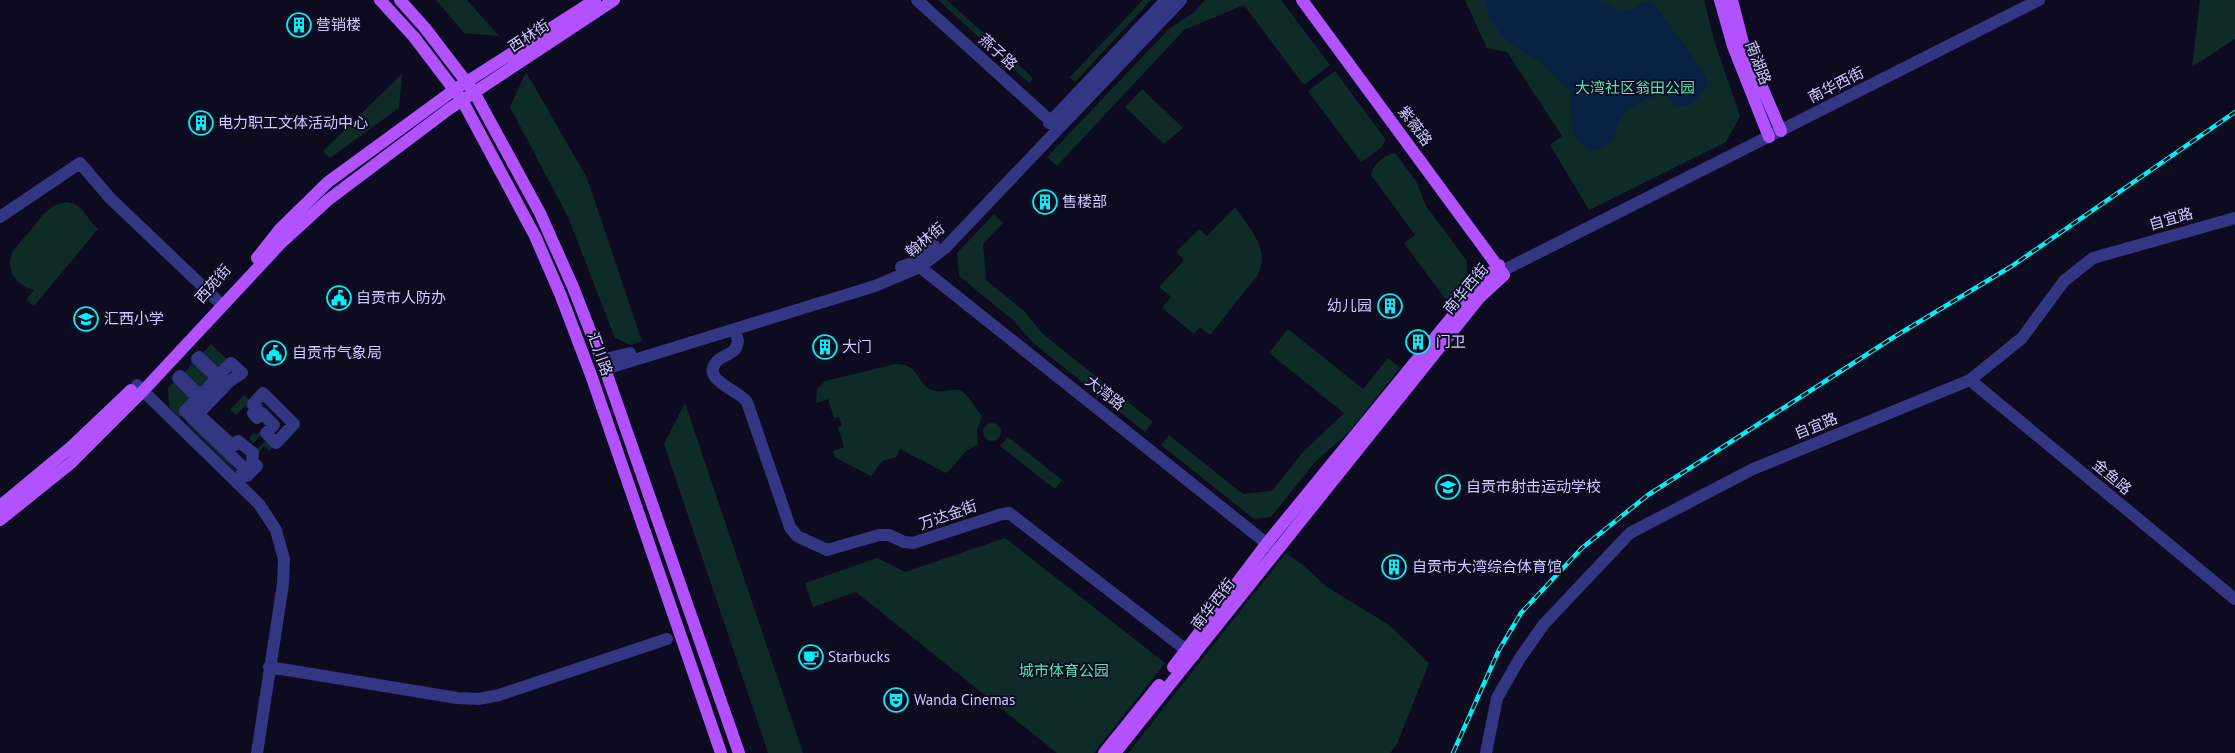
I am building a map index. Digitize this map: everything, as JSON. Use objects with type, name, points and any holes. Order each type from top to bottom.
[{"type":"main road","name":"汇川路","points":[[380,0],[414,37],[458,95],[535,236],[561,296],[590,375],[720,753]]},
{"type":"main road","name":"汇川路","points":[[400,0],[425,28],[470,87],[540,213],[573,287],[603,365],[739,753]]},
{"type":"main road","name":"西林街","points":[[458,95],[595,0]]},
{"type":"main road","name":"西林街","points":[[470,87],[614,0]]},
{"type":"main road","name":"紫薇路","points":[[1302,0],[1500,268]]},
{"type":"main road","name":"南湖路","points":[[1720,0],[1733,46],[1775,134]]},
{"type":"main road","name":"南湖路","points":[[1732,0],[1743,43],[1775,134]]},
{"type":"main road","name":"西苑街","points":[[0,506],[140,388],[220,303],[280,229],[328,182],[458,95]]},
{"type":"main road","points":[[0,520],[71,463],[140,388],[282,242],[328,200],[458,95]]},
{"type":"main road","name":"南华西街","points":[[1116,752],[1272,547],[1480,297],[1504,275],[1500,268]]},
{"type":"main road","name":"南华西街","points":[[1104,753],[1190,653]]},
{"type":"street","name":"燕子路","points":[[917,0],[1054,124]]},
{"type":"street","name":"翰林街","points":[[603,365],[734,329],[875,286],[944,248],[1166,0]]},
{"type":"street","name":"翰林街","points":[[1054,124],[1181,0]]},
{"type":"street","name":"南华西街","points":[[1500,268],[1775,134],[2039,0]]},
{"type":"street","points":[[0,217],[80,163],[110,198],[220,303]]},
{"type":"street","name":"自宜路","points":[[1486,753],[1497,698],[1520,658],[1544,624],[1630,533],[1752,469],[1970,380],[2022,338],[2064,281],[2093,258],[2235,218]]},
{"type":"street","name":"翰林街","points":[[603,365],[918,264]]},
{"type":"street","name":"大湾路","points":[[918,264],[1272,547]]},
{"type":"street","name":"万达金街","points":[[734,329],[738,341],[736,348],[717,361],[713,370],[714,375],[721,384],[742,395],[747,402],[790,527],[797,536],[821,548],[831,550],[879,535],[889,535],[912,544],[1009,513],[1190,653]]},
{"type":"street","points":[[199,357],[218,376],[232,363],[242,373],[230,381],[198,414],[233,446],[238,441],[246,450],[248,448],[253,453],[252,460],[257,466],[247,476],[242,472],[245,469],[185,411],[198,398],[178,378],[180,376],[200,396],[217,378],[197,359],[199,357]]},
{"type":"street","name":"金鱼路","points":[[1970,380],[2235,599]]},
{"type":"street","points":[[140,388],[259,504],[276,530],[284,559],[283,584],[257,753]]},
{"type":"street","points":[[269,667],[457,698],[479,699],[499,695],[667,639]]},
{"type":"green space","points":[[436,0],[467,0],[499,36],[464,33]]},
{"type":"green space","points":[[938,0],[947,0],[1033,78],[1029,83]]},
{"type":"green space","points":[[1143,0],[1151,0],[1075,82],[1070,77]]},
{"type":"green space","points":[[1205,0],[1281,0],[1330,65],[1304,85],[1244,5],[1184,30],[1057,166],[1047,157],[1169,29],[1193,13]]},
{"type":"green space","name":"大湾社区翁田公园","points":[[1465,0],[1704,0],[1714,40],[1740,116],[1726,142],[1589,210],[1550,145],[1562,136],[1507,52],[1487,48]]},
{"type":"green space","points":[[2200,0],[2235,0],[2235,39],[2192,67]]},
{"type":"green space","points":[[1335,71],[1386,140],[1381,148],[1361,162],[1308,91]]},
{"type":"green space","points":[[526,72],[587,178],[642,341],[631,345],[615,338],[568,217],[510,107]]},
{"type":"green space","points":[[402,74],[399,108],[330,158],[323,151]]},
{"type":"green space","points":[[1142,89],[1183,128],[1164,144],[1125,107]]},
{"type":"green space","points":[[1395,153],[1416,181],[1426,206],[1467,261],[1466,284],[1459,294],[1457,292],[1446,300],[1404,243],[1415,235],[1371,175],[1374,167],[1380,161]]},
{"type":"green space","points":[[67,202],[82,209],[98,229],[34,306],[26,300],[34,290],[22,285],[13,276],[10,264],[13,251],[50,208]]},
{"type":"green space","points":[[1235,207],[1257,240],[1262,257],[1261,267],[1257,276],[1210,335],[1200,327],[1194,334],[1162,308],[1171,297],[1159,287],[1184,260],[1176,252],[1199,229],[1207,236]]},
{"type":"green space","points":[[994,214],[1003,223],[983,244],[986,280],[1023,310],[1043,334],[1153,422],[1145,432],[1033,343],[1013,320],[959,276],[957,253]]},
{"type":"green space","points":[[1288,329],[1363,389],[1388,358],[1400,368],[1348,433],[1315,462],[1271,517],[1254,519],[1161,445],[1169,435],[1243,494],[1272,491],[1303,452],[1344,413],[1269,353]]},
{"type":"green space","points":[[211,344],[231,363],[218,376],[199,357]]},
{"type":"green space","points":[[197,359],[217,378],[200,396],[180,377]]},
{"type":"green space","points":[[896,364],[910,367],[923,383],[932,390],[940,392],[959,390],[963,392],[982,416],[977,430],[978,444],[966,451],[946,473],[900,449],[896,457],[882,461],[871,476],[836,458],[833,451],[844,447],[838,427],[842,426],[839,417],[834,418],[828,399],[816,403],[817,389],[825,381]]},
{"type":"green space","points":[[178,378],[198,398],[183,416],[179,417],[169,407],[168,388]]},
{"type":"green space","points":[[244,395],[253,403],[253,413],[245,406],[236,415],[230,410]]},
{"type":"green space","points":[[685,403],[803,753],[768,753],[664,444]]},
{"type":"green space","points":[[257,418],[274,425],[266,433],[276,443],[270,451],[264,446],[254,459],[253,453],[269,437],[264,432],[253,443],[249,438],[254,432],[256,435],[267,427]]},
{"type":"green space","points":[[187,421],[236,460],[231,465],[242,478],[187,424]]},
{"type":"green space","points":[[992,423],[998,426],[1001,432],[998,438],[992,441],[986,438],[983,432],[986,426]]},
{"type":"green space","points":[[1008,437],[1062,480],[1055,489],[1000,446]]},
{"type":"green space","name":"城市体育公园","points":[[1005,538],[1165,663],[1094,753],[1057,753],[856,592],[813,607],[805,583],[877,558],[905,572]]},
{"type":"green space","points":[[1286,553],[1327,587],[1389,625],[1429,663],[1397,744],[1390,753],[1128,753]]},
{"type":"water","points":[[1485,0],[1597,0],[1618,9],[1634,9],[1645,2],[1653,3],[1697,62],[1708,82],[1696,100],[1687,106],[1677,105],[1664,93],[1637,104],[1623,116],[1611,141],[1601,148],[1591,151],[1577,140],[1574,133],[1570,92],[1538,61],[1506,41],[1491,20]]},
{"type":"railway","points":[[1453,753],[1499,650],[1521,613],[1582,548],[1648,495],[1894,337],[2012,266],[2235,112]]},
{"type":"place","name":"营销楼","points":[[299,25]]},
{"type":"place","name":"电力职工文体活动中心","points":[[201,123]]},
{"type":"place","name":"售楼部","points":[[1045,202]]},
{"type":"place","name":"自贡市人防办","points":[[339,298]]},
{"type":"place","name":"幼儿园","points":[[1390,306]]},
{"type":"place","name":"汇西小学","points":[[86,319]]},
{"type":"place","name":"门卫","points":[[1418,342]]},
{"type":"place","name":"大门","points":[[825,347]]},
{"type":"place","name":"自贡市气象局","points":[[274,353]]},
{"type":"place","name":"自贡市射击运动学校","points":[[1448,487]]},
{"type":"place","name":"自贡市大湾综合体育馆","points":[[1394,567]]},
{"type":"place","name":"Starbucks","points":[[811,657]]},
{"type":"place","name":"Wanda Cinemas","points":[[896,700]]}]
